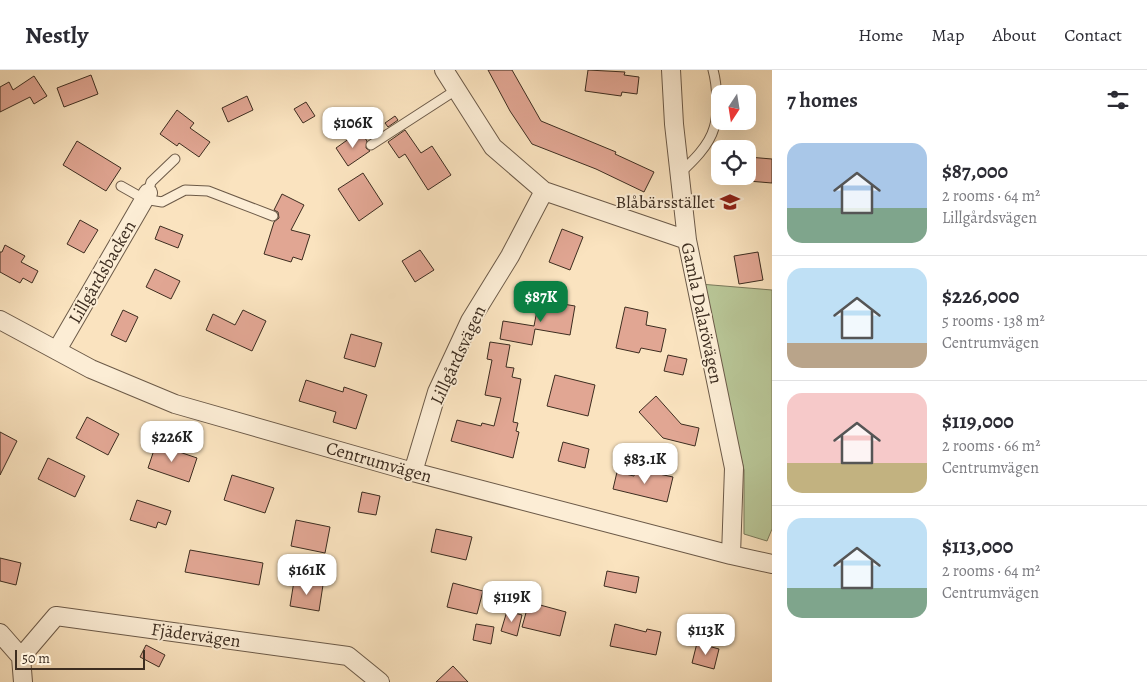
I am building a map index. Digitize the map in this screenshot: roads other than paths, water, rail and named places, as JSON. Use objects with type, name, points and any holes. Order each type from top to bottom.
[{"type":"street","points":[[444,70],[493,147],[544,191],[687,240]]},
{"type":"street","name":"Gamla Dalarövägen","points":[[671,70],[679,174],[687,240],[734,468],[731,555]]},
{"type":"street","name":"Lillgårdsvägen","points":[[413,472],[437,392],[470,321],[510,256],[544,191]]},
{"type":"street","name":"Lillgårdsbacken","points":[[57,350],[146,196]]},
{"type":"street","name":"Centrumvägen","points":[[0,320],[91,369],[175,404],[413,472],[772,564]]},
{"type":"street","name":"Fjädervägen","points":[[21,657],[56,616],[348,656],[380,682]]},
{"type":"street","points":[[0,633],[21,657],[23,682]]},
{"type":"lane","points":[[679,174],[695,160],[714,128],[717,83],[713,70]]},
{"type":"lane","points":[[371,145],[456,90]]},
{"type":"lane","points":[[146,196],[151,182],[175,159]]},
{"type":"lane","points":[[121,186],[162,202],[185,190],[208,190],[273,216]]},
{"type":"place","name":"Blåbärsstället","points":[[730,202]]}]
